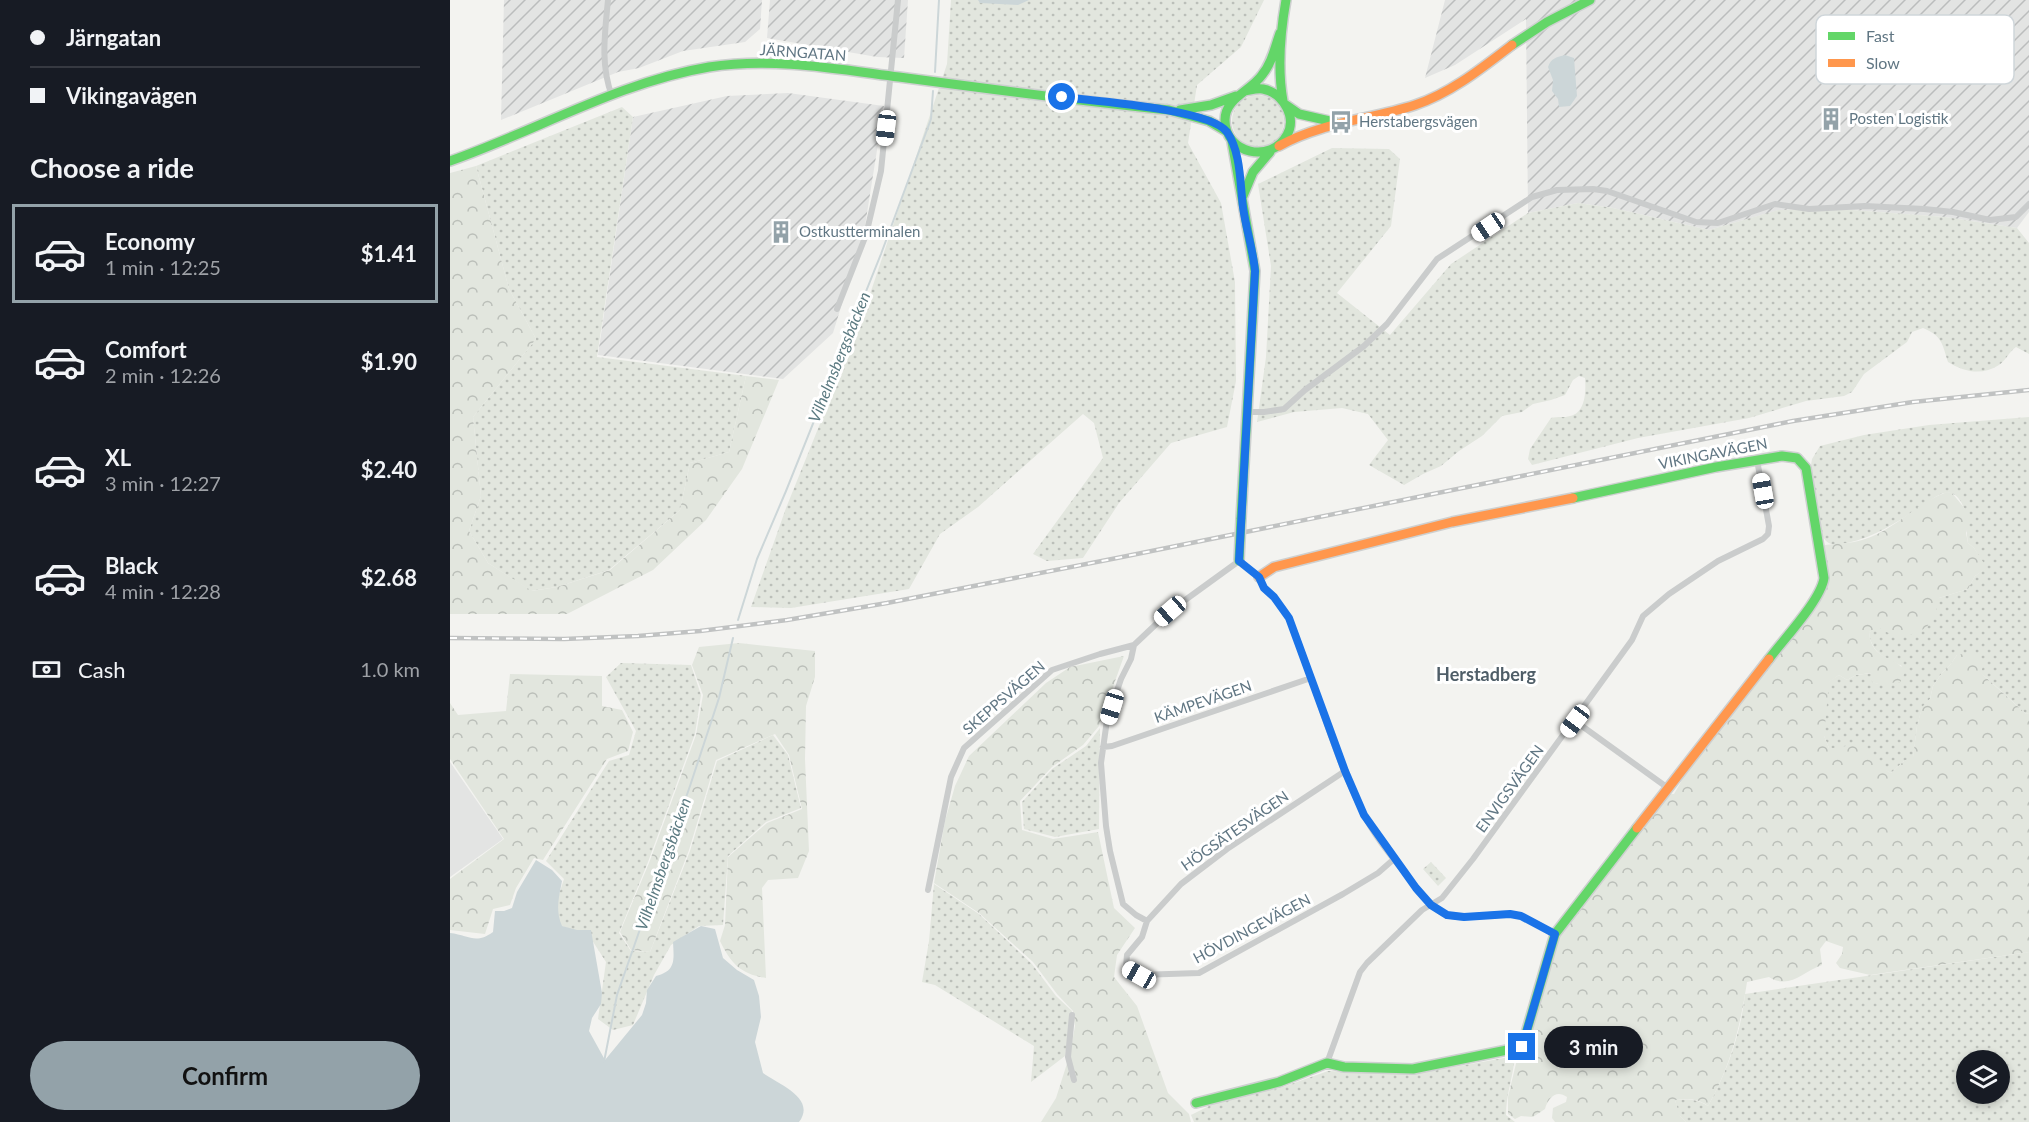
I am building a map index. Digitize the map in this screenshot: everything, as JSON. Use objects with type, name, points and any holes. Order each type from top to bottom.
[{"type":"street","points":[[608,0],[604,60],[612,96]]},
{"type":"street","points":[[837,309],[866,235],[881,171],[898,0]]},
{"type":"street","points":[[1232,142],[1240,149],[1250,153],[1275,149],[1289,131],[1290,117],[1278,68],[1280,33],[1286,0]]},
{"type":"street","points":[[1242,198],[1256,164],[1297,136],[1337,123],[1383,115],[1433,98],[1466,80],[1563,12],[1590,0]]},
{"type":"street","points":[[1239,561],[1255,271],[1238,165],[1232,142],[1226,131],[1226,113],[1232,101],[1254,84],[1265,71],[1280,33]]},
{"type":"street","name":"JÄRNGATAN","points":[[450,161],[612,96],[672,75],[732,65],[784,64],[1169,110],[1209,120],[1226,131]]},
{"type":"street","points":[[1241,93],[1262,88],[1274,93],[1299,114],[1337,123]]},
{"type":"street","name":"JÄRNGATAN","points":[[1169,110],[1211,105],[1241,93]]},
{"type":"street","points":[[1248,412],[1284,409],[1305,390],[1364,346],[1393,317],[1437,259],[1524,201],[1542,193],[1580,189],[1607,191],[1707,224],[1730,220],[1775,204],[1809,209],[1866,206],[1924,209],[1990,220],[2016,217],[2029,204]]},
{"type":"street","name":"VIKINGAVÄGEN","points":[[1259,577],[1274,567],[1293,561],[1452,522],[1716,467],[1791,456],[1797,458],[1806,468],[1824,578],[1823,586],[1813,602],[1555,934],[1522,1047],[1413,1069],[1344,1067],[1327,1063]]},
{"type":"street","name":"ENVIGSVÄGEN","points":[[1327,1063],[1360,972],[1422,910],[1442,898],[1575,721],[1632,640],[1643,616],[1718,561],[1763,539],[1768,534],[1769,526],[1757,460]]},
{"type":"street","points":[[1239,561],[1259,577],[1264,588],[1274,597],[1289,618],[1345,771],[1364,815],[1394,859],[1431,905],[1453,917],[1510,914],[1521,916],[1555,934]]},
{"type":"street","points":[[1147,921],[1123,904],[1106,826],[1101,763],[1107,720],[1121,679],[1131,659],[1134,645],[1170,611],[1239,561]]},
{"type":"street","name":"SKEPPSVÄGEN","points":[[928,890],[951,777],[964,748],[1052,670],[1134,645]]},
{"type":"street","name":"KÄMPEVÄGEN","points":[[1103,747],[1112,746],[1311,678]]},
{"type":"street","points":[[1575,721],[1668,788]]},
{"type":"street","name":"HÖGSÄTESVÄGEN","points":[[1147,921],[1181,884],[1227,849],[1345,771]]},
{"type":"street","name":"HÖVDINGEVÄGEN","points":[[1147,921],[1142,938],[1127,956],[1126,967],[1139,975],[1199,973],[1343,894],[1378,873],[1394,859]]},
{"type":"street","points":[[1072,1015],[1068,1057],[1074,1080]]},
{"type":"street","points":[[1196,1103],[1276,1083],[1327,1063]]},
{"type":"shaded area","points":[[504,0],[762,0],[760,29],[745,42],[683,51],[639,68],[618,72],[501,120]]},
{"type":"shaded area","points":[[770,0],[908,0],[904,58],[877,57],[767,38]]},
{"type":"shaded area","points":[[978,0],[1029,0],[1018,5],[980,3]]},
{"type":"shaded area","points":[[1445,0],[2029,0],[2029,212],[2017,228],[1945,217],[1839,209],[1779,210],[1709,230],[1613,208],[1578,203],[1528,213],[1526,19],[1455,65],[1425,78]]},
{"type":"shaded area","points":[[1565,55],[1574,58],[1577,96],[1570,106],[1559,107],[1558,99],[1552,91],[1553,80],[1548,67],[1557,57]]},
{"type":"shaded area","points":[[788,93],[884,106],[864,232],[833,333],[783,379],[598,355],[633,117],[727,96]]},
{"type":"shaded area","points":[[450,762],[503,839],[450,877]]},
{"type":"shaded area","points":[[536,860],[552,870],[562,881],[558,909],[562,926],[577,930],[591,930],[602,993],[601,1004],[592,1018],[589,1031],[605,1060],[642,1015],[647,990],[656,976],[670,968],[673,959],[673,942],[701,926],[715,929],[723,958],[754,980],[759,996],[761,1017],[755,1042],[763,1073],[786,1087],[799,1099],[803,1106],[803,1113],[799,1122],[450,1122],[450,933],[476,939],[493,932],[495,911],[512,908],[517,892]]},
{"type":"green space","points":[[951,0],[1264,0],[1241,47],[1197,85],[1188,143],[1221,203],[1235,282],[1236,381],[1227,427],[1171,443],[1119,503],[1083,558],[1047,561],[1033,554],[1103,458],[1094,423],[1083,414],[978,507],[940,534],[909,589],[791,608],[751,607],[786,508],[859,327],[947,64]]},
{"type":"green space","points":[[1258,95],[1268,97],[1276,103],[1282,111],[1284,121],[1282,131],[1276,139],[1268,145],[1258,147],[1248,145],[1240,139],[1234,131],[1232,121],[1234,111],[1240,103],[1248,97]]},
{"type":"green space","points":[[622,107],[633,117],[597,357],[746,376],[729,452],[690,463],[680,510],[609,570],[557,587],[531,591],[488,563],[469,531],[481,496],[473,417],[536,339],[509,289],[476,166]]},
{"type":"green space","points":[[1332,148],[1389,149],[1400,159],[1391,226],[1337,293],[1390,335],[1451,264],[1528,213],[1578,203],[1613,208],[1709,230],[1778,210],[1839,209],[1945,217],[2017,228],[2029,243],[2029,354],[2016,347],[1993,368],[1980,372],[1967,370],[1948,362],[1938,337],[1923,328],[1912,332],[1907,342],[1864,374],[1852,392],[1844,396],[1806,401],[1749,418],[1638,438],[1532,465],[1528,459],[1530,449],[1551,418],[1568,417],[1575,414],[1582,406],[1585,395],[1585,378],[1579,376],[1573,380],[1565,395],[1533,404],[1522,412],[1502,416],[1482,436],[1441,466],[1404,485],[1369,465],[1388,440],[1368,414],[1342,408],[1294,412],[1257,422],[1266,357],[1271,266],[1258,184]]},
{"type":"green space","points":[[476,166],[509,289],[536,339],[473,417],[481,496],[469,531],[488,563],[532,591],[557,587],[610,570],[680,510],[690,463],[729,452],[746,376],[779,380],[742,469],[706,520],[653,570],[567,614],[450,614],[450,173]]},
{"type":"green space","points":[[2029,417],[2029,713],[2026,714],[1988,679],[1957,655],[1933,686],[1930,699],[1922,708],[1913,758],[1904,761],[1891,773],[1883,769],[1876,761],[1829,748],[1824,736],[1828,682],[1839,675],[1847,680],[1856,675],[1872,673],[1873,682],[1878,684],[1902,666],[1876,650],[1869,632],[1939,598],[1968,589],[1975,576],[1986,568],[1974,548],[1968,543],[1961,502],[1951,493],[1938,496],[1871,536],[1840,544],[1828,542],[1823,537],[1811,465],[1812,459],[1820,446],[1864,435],[1929,425]]},
{"type":"green space","points":[[1947,492],[1952,493],[1971,516],[1966,533],[1968,543],[1987,568],[1975,576],[1968,589],[1939,598],[1933,619],[1921,631],[1900,635],[1880,628],[1869,632],[1871,642],[1879,654],[1901,666],[1905,672],[1900,682],[1878,684],[1872,682],[1871,673],[1856,675],[1847,680],[1839,675],[1829,682],[1824,736],[1829,748],[1858,745],[1867,749],[1891,773],[1904,761],[1913,757],[1922,707],[1930,699],[1933,686],[1957,655],[1969,653],[1984,662],[1981,673],[2026,714],[2029,713],[2029,952],[1870,975],[1840,968],[1836,963],[1842,954],[1843,947],[1826,941],[1820,949],[1822,965],[1790,981],[1776,981],[1769,977],[1747,982],[1734,1046],[1723,1076],[1708,1106],[1696,1100],[1675,1100],[1680,1116],[1686,1122],[1555,1122],[1552,1118],[1553,1108],[1566,1102],[1567,1097],[1559,1094],[1553,1096],[1545,1109],[1533,1117],[1521,1116],[1515,1119],[1508,1114],[1508,1097],[1519,1051],[1557,932],[1668,794],[1674,794],[1690,766],[1825,593],[1827,581],[1825,545],[1853,542],[1874,536],[1925,503]]},
{"type":"green space","points":[[739,643],[815,651],[815,677],[806,706],[805,759],[809,851],[798,878],[768,880],[762,888],[766,978],[750,974],[738,967],[728,956],[720,941],[725,925],[728,857],[767,823],[802,809],[789,755],[775,734],[716,760],[689,850],[650,952],[631,950],[620,932],[649,863],[696,735],[703,695],[692,665],[699,647]]},
{"type":"green space","points":[[1124,656],[1099,726],[1083,745],[1052,767],[1020,801],[1022,830],[1053,839],[1098,832],[1114,908],[1135,928],[1117,955],[1114,977],[1137,1006],[1168,1093],[1189,1114],[1191,1122],[1041,1122],[1056,1098],[1070,1054],[1075,1026],[1073,1011],[1033,962],[979,913],[934,883],[945,821],[955,786],[969,756],[1046,683],[1070,667]]},
{"type":"green space","points":[[621,663],[691,665],[701,695],[695,734],[619,933],[631,951],[650,952],[690,851],[717,761],[773,735],[788,755],[801,808],[766,822],[728,856],[723,925],[699,926],[671,945],[654,975],[633,1025],[613,1030],[598,1019],[606,962],[590,937],[557,924],[557,900],[564,879],[546,861],[609,761],[629,755],[636,731],[606,677]]},
{"type":"green space","points":[[510,674],[602,676],[602,706],[622,710],[633,732],[628,751],[607,759],[543,860],[534,858],[516,888],[510,905],[493,909],[485,934],[450,930],[450,879],[504,839],[450,759],[450,703],[458,715],[506,711]]},
{"type":"green space","points":[[1100,728],[1099,829],[1055,837],[1024,829],[1022,802],[1052,769],[1086,746]]},
{"type":"green space","points":[[1431,862],[1446,878],[1438,886],[1423,869]]},
{"type":"green space","points":[[934,884],[979,914],[1032,964],[1056,996],[1072,1011],[1065,1056],[1031,1082],[1034,1046],[935,985],[922,982],[929,941]]},
{"type":"green space","points":[[2029,952],[2029,1122],[1686,1122],[1679,1115],[1675,1100],[1692,1100],[1708,1106],[1732,1052],[1745,994]]},
{"type":"green space","points":[[1515,1056],[1506,1115],[1515,1122],[1194,1122],[1191,1115],[1225,1098],[1277,1089],[1328,1071],[1421,1073]]},
{"type":"waterway","name":"Vilhelmsbergsbäcken","points":[[935,72],[939,0]]},
{"type":"waterway","name":"Vilhelmsbergsbäcken","points":[[738,620],[757,559],[881,254],[931,119],[933,91]]},
{"type":"waterway","name":"Vilhelmsbergsbäcken","points":[[604,1062],[617,995],[719,698],[733,638]]},
{"type":"railway","points":[[450,638],[564,639],[638,636],[787,620],[1117,558],[1793,421],[1913,402],[2029,390]]},
{"type":"traffic: fast","points":[[1283,101],[1280,50],[1286,0]]},
{"type":"traffic: fast","points":[[1512,45],[1547,22],[1590,0]]},
{"type":"traffic: fast","points":[[1245,91],[1254,89],[1270,91],[1277,95],[1286,107],[1290,128],[1280,144],[1271,150],[1260,152],[1240,147],[1232,141],[1227,132],[1225,120],[1229,106],[1234,100],[1257,81],[1265,70],[1280,33]]},
{"type":"traffic: fast","points":[[450,161],[610,95],[643,84],[709,67],[757,63],[828,68],[1169,110],[1209,121],[1226,131]]},
{"type":"traffic: fast","points":[[1180,110],[1211,105],[1236,96]]},
{"type":"traffic: fast","points":[[1286,105],[1299,114],[1334,122]]},
{"type":"traffic: fast","points":[[1232,142],[1255,271],[1241,519]]},
{"type":"traffic: fast","points":[[1243,196],[1253,172],[1270,152]]},
{"type":"traffic: fast","points":[[1573,498],[1716,467],[1782,456],[1797,458],[1806,468],[1824,578],[1816,597],[1801,620],[1769,659]]},
{"type":"traffic: fast","points":[[1239,561],[1241,519]]},
{"type":"traffic: fast","points":[[1196,1103],[1279,1082],[1327,1063],[1344,1067],[1413,1069],[1522,1047],[1555,934],[1637,828]]},
{"type":"traffic: slow","points":[[1279,146],[1312,132],[1428,100],[1466,79],[1512,45]]},
{"type":"traffic: slow","points":[[1259,577],[1274,567],[1452,522],[1573,498]]},
{"type":"traffic: slow","points":[[1637,828],[1769,659]]},
{"type":"place","name":"Posten Logistik","points":[[1831,119]]},
{"type":"place","name":"Herstabergsvägen","points":[[1341,122]]},
{"type":"place","name":"Ostkustterminalen","points":[[781,232]]},
{"type":"district","name":"Herstadberg","points":[[1486,675]]},
{"type":"route","points":[[1062,97],[1169,110],[1209,120],[1226,131],[1232,142],[1238,165],[1255,271],[1239,561],[1259,577],[1264,588],[1274,597],[1289,618],[1345,771],[1364,815],[1416,888],[1431,905],[1453,917],[1510,914],[1521,916],[1555,934],[1522,1047]]}]
